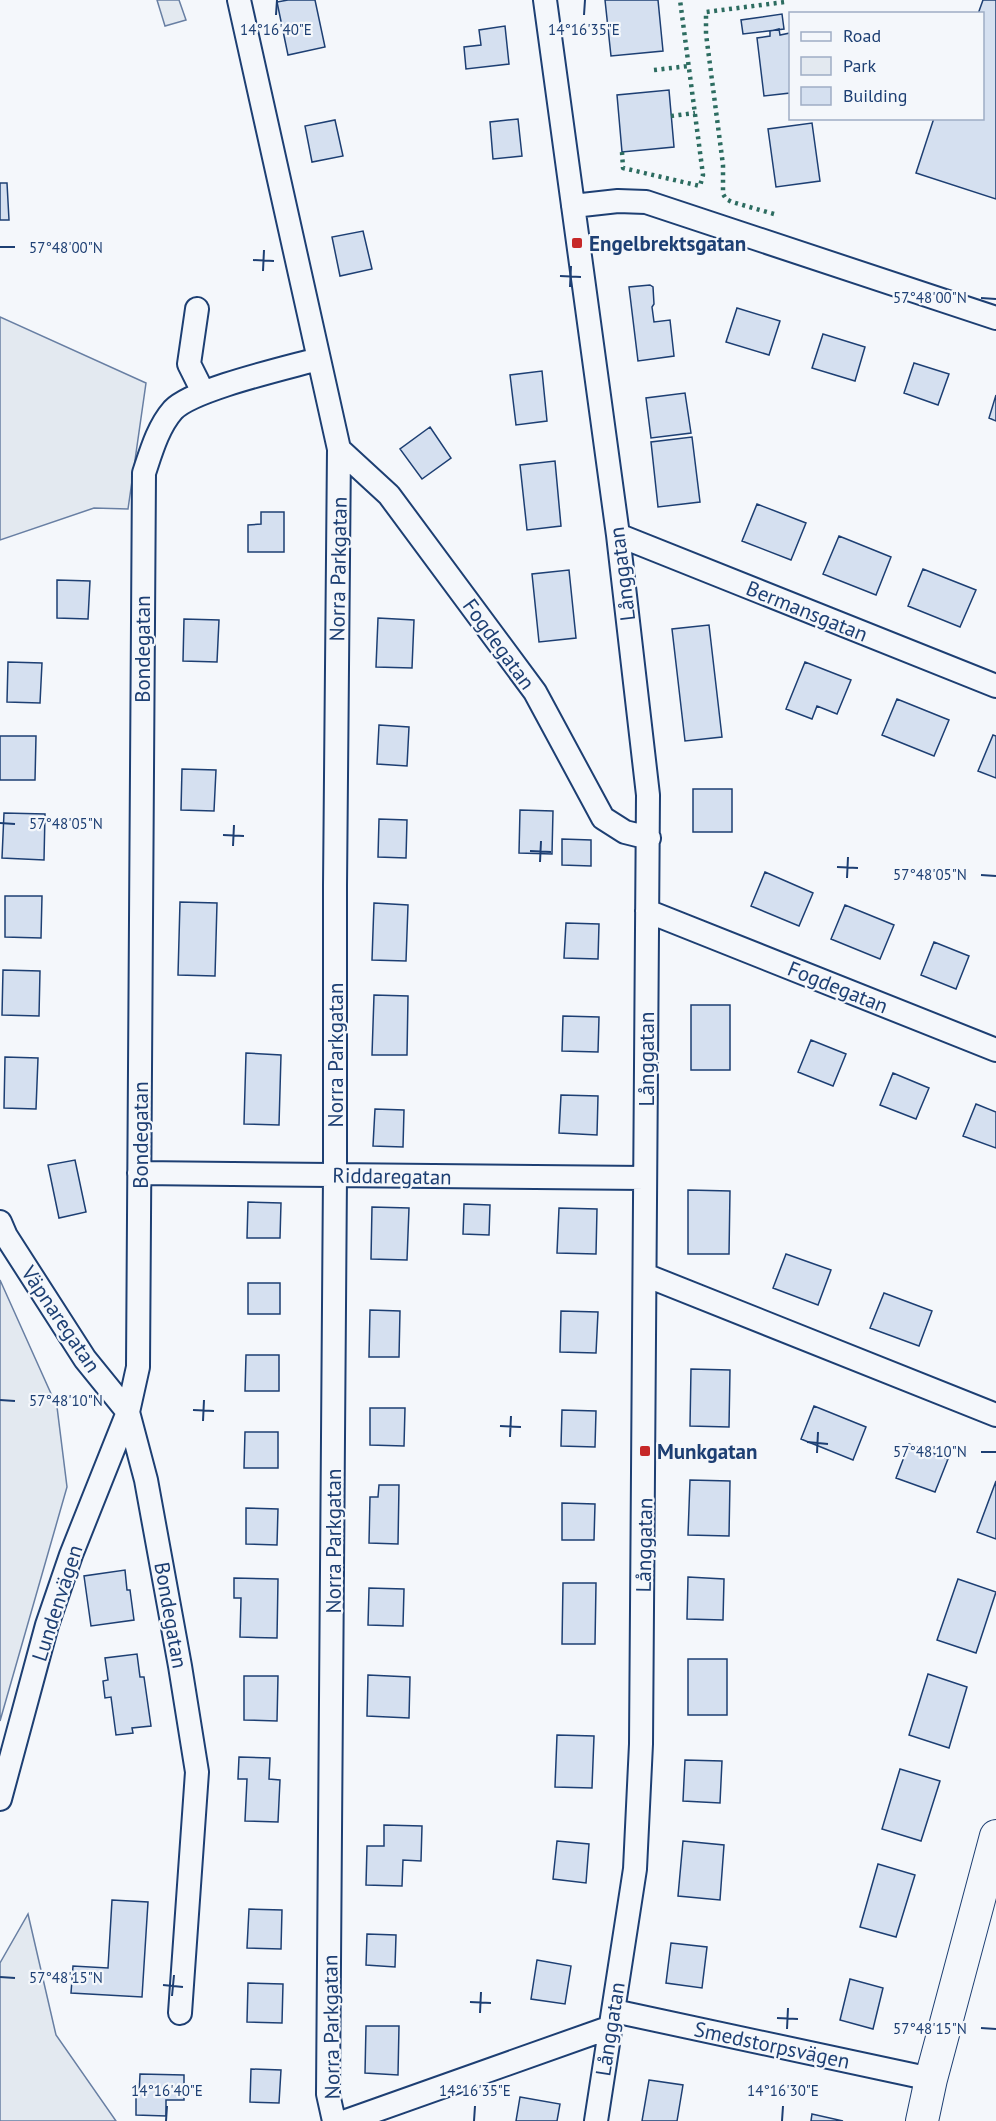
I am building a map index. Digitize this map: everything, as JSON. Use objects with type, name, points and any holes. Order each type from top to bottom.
[{"type":"main road","points":[[922,2121],[931,2079],[996,1836]]},
{"type":"street","name":"Norra Parkgatan","points":[[239,0],[339,449],[334,886],[335,1175],[328,2094],[334,2121]]},
{"type":"street","name":"Långgatan","points":[[545,0],[618,535],[648,795],[641,1744],[635,1869],[596,2121]]},
{"type":"street","points":[[573,206],[618,201],[646,202],[996,318]]},
{"type":"street","points":[[197,309],[189,364],[203,392]]},
{"type":"street","name":"Bondegatan","points":[[180,2013],[197,1772],[146,1480],[128,1412],[138,1367],[144,473],[154,442],[174,409],[203,392],[318,359]]},
{"type":"street","name":"Fogdegatan","points":[[339,449],[389,495],[535,692],[603,818],[625,832],[649,838]]},
{"type":"street","name":"Bermansgatan","points":[[618,535],[996,686]]},
{"type":"street","name":"Fogdegatan","points":[[647,911],[996,1050]]},
{"type":"street","name":"Riddaregatan","points":[[140,1173],[645,1178]]},
{"type":"street","name":"Väpnaregatan","points":[[0,1222],[6,1236],[86,1359],[128,1412]]},
{"type":"street","points":[[645,1275],[996,1415]]},
{"type":"street","name":"Lundenvägen","points":[[0,1799],[47,1625],[71,1555],[128,1412]]},
{"type":"street","points":[[346,2121],[612,2019]]},
{"type":"street","name":"Smedstorpsvägen","points":[[612,2019],[931,2079]]},
{"type":"green space","points":[[157,0],[179,0],[186,20],[165,26]]},
{"type":"green space","points":[[0,317],[146,383],[128,509],[94,508],[0,540]]},
{"type":"green space","points":[[0,1280],[57,1407],[67,1487],[0,1721]]},
{"type":"green space","points":[[28,1914],[56,2035],[116,2121],[0,2121],[0,1963]]},
{"type":"building","points":[[315,0],[325,47],[288,55],[277,2]]},
{"type":"building","points":[[605,0],[658,0],[663,51],[611,56]]},
{"type":"building","points":[[983,0],[996,0],[996,199],[916,173],[933,120],[984,120],[984,12],[979,12]]},
{"type":"building","points":[[782,14],[784,29],[743,34],[741,20]]},
{"type":"building","points":[[505,26],[509,64],[466,69],[464,47],[481,45],[479,30]]},
{"type":"building","points":[[779,29],[780,35],[789,33],[789,93],[764,96],[757,38],[770,36],[770,31]]},
{"type":"building","points":[[669,90],[674,147],[622,152],[617,95]]},
{"type":"building","points":[[518,119],[522,156],[493,159],[490,122]]},
{"type":"building","points":[[335,120],[343,156],[312,162],[305,126]]},
{"type":"building","points":[[812,123],[820,181],[776,187],[768,129]]},
{"type":"building","points":[[0,183],[7,183],[9,220],[0,220]]},
{"type":"building","points":[[363,231],[372,269],[340,276],[332,237]]},
{"type":"building","points":[[650,285],[653,287],[654,322],[670,320],[674,356],[638,361],[629,287]]},
{"type":"building","points":[[737,308],[780,321],[769,355],[726,342]]},
{"type":"building","points":[[823,334],[865,347],[855,381],[812,368]]},
{"type":"building","points":[[914,363],[949,374],[938,405],[904,393]]},
{"type":"building","points":[[542,371],[547,421],[516,425],[510,375]]},
{"type":"building","points":[[685,393],[691,433],[651,438],[646,398]]},
{"type":"building","points":[[996,395],[996,421],[989,418]]},
{"type":"building","points":[[430,427],[451,458],[422,479],[400,449]]},
{"type":"building","points":[[692,437],[700,502],[658,507],[651,442]]},
{"type":"building","points":[[555,461],[561,526],[527,530],[520,465]]},
{"type":"building","points":[[757,504],[806,523],[791,560],[742,541]]},
{"type":"building","points":[[261,512],[284,512],[284,552],[248,552],[248,525],[261,524]]},
{"type":"building","points":[[839,536],[891,557],[876,595],[823,574]]},
{"type":"building","points":[[923,569],[976,590],[960,627],[908,606]]},
{"type":"building","points":[[569,570],[576,638],[539,642],[532,574]]},
{"type":"building","points":[[57,580],[90,581],[88,619],[57,618]]},
{"type":"building","points":[[378,618],[414,620],[412,668],[376,667]]},
{"type":"building","points":[[184,619],[219,620],[217,662],[183,661]]},
{"type":"building","points":[[709,625],[722,737],[685,741],[672,629]]},
{"type":"building","points":[[8,662],[42,663],[40,703],[7,702]]},
{"type":"building","points":[[805,662],[851,680],[837,714],[817,706],[812,719],[786,709]]},
{"type":"building","points":[[897,699],[949,720],[934,756],[882,735]]},
{"type":"building","points":[[379,725],[409,727],[407,766],[377,764]]},
{"type":"building","points":[[993,735],[996,736],[996,778],[978,771]]},
{"type":"building","points":[[0,736],[36,736],[35,780],[0,780]]},
{"type":"building","points":[[182,769],[216,770],[214,811],[181,810]]},
{"type":"building","points":[[693,789],[732,789],[732,832],[693,832]]},
{"type":"building","points":[[520,810],[553,811],[552,854],[519,853]]},
{"type":"building","points":[[4,813],[45,814],[44,860],[2,858]]},
{"type":"building","points":[[379,819],[407,820],[406,858],[378,857]]},
{"type":"building","points":[[562,839],[591,840],[591,866],[562,865]]},
{"type":"building","points":[[765,872],[813,893],[799,926],[751,906]]},
{"type":"building","points":[[5,896],[42,896],[41,938],[5,937]]},
{"type":"building","points":[[180,902],[217,903],[215,976],[178,975]]},
{"type":"building","points":[[374,903],[408,905],[406,961],[372,960]]},
{"type":"building","points":[[845,905],[894,925],[880,959],[831,939]]},
{"type":"building","points":[[566,923],[599,924],[598,959],[564,958]]},
{"type":"building","points":[[934,942],[969,956],[956,989],[921,975]]},
{"type":"building","points":[[3,970],[40,971],[39,1016],[2,1015]]},
{"type":"building","points":[[374,995],[408,996],[407,1055],[372,1055]]},
{"type":"building","points":[[691,1005],[730,1005],[730,1070],[691,1070]]},
{"type":"building","points":[[563,1016],[599,1017],[598,1052],[562,1051]]},
{"type":"building","points":[[811,1040],[846,1054],[833,1086],[798,1072]]},
{"type":"building","points":[[246,1053],[281,1055],[279,1125],[244,1124]]},
{"type":"building","points":[[5,1057],[38,1058],[36,1109],[4,1108]]},
{"type":"building","points":[[893,1073],[929,1088],[916,1119],[880,1105]]},
{"type":"building","points":[[561,1095],[598,1096],[597,1135],[559,1133]]},
{"type":"building","points":[[976,1104],[996,1112],[996,1148],[963,1136]]},
{"type":"building","points":[[375,1109],[404,1110],[403,1147],[373,1146]]},
{"type":"building","points":[[75,1160],[86,1212],[59,1218],[48,1165]]},
{"type":"building","points":[[688,1190],[730,1191],[729,1254],[688,1254]]},
{"type":"building","points":[[248,1202],[281,1203],[280,1238],[247,1238]]},
{"type":"building","points":[[464,1204],[490,1205],[489,1235],[463,1234]]},
{"type":"building","points":[[372,1207],[409,1208],[407,1260],[371,1259]]},
{"type":"building","points":[[559,1208],[597,1209],[596,1254],[557,1253]]},
{"type":"building","points":[[786,1254],[831,1270],[818,1305],[773,1288]]},
{"type":"building","points":[[248,1283],[280,1283],[280,1314],[248,1314]]},
{"type":"building","points":[[884,1293],[932,1311],[919,1346],[870,1328]]},
{"type":"building","points":[[370,1310],[400,1311],[399,1357],[369,1357]]},
{"type":"building","points":[[561,1311],[598,1312],[596,1353],[560,1352]]},
{"type":"building","points":[[246,1355],[279,1355],[279,1391],[245,1391]]},
{"type":"building","points":[[691,1369],[730,1370],[729,1427],[690,1426]]},
{"type":"building","points":[[814,1406],[866,1427],[853,1460],[801,1439]]},
{"type":"building","points":[[370,1408],[405,1408],[404,1446],[370,1445]]},
{"type":"building","points":[[562,1410],[596,1411],[595,1447],[561,1446]]},
{"type":"building","points":[[245,1432],[278,1432],[278,1468],[244,1468]]},
{"type":"building","points":[[909,1444],[948,1459],[935,1492],[896,1478]]},
{"type":"building","points":[[690,1480],[730,1481],[729,1536],[688,1535]]},
{"type":"building","points":[[996,1481],[996,1539],[977,1532]]},
{"type":"building","points":[[379,1485],[399,1485],[398,1544],[369,1543],[370,1497],[378,1497]]},
{"type":"building","points":[[562,1503],[595,1504],[594,1540],[562,1540]]},
{"type":"building","points":[[246,1508],[278,1509],[277,1545],[246,1544]]},
{"type":"building","points":[[125,1570],[134,1620],[91,1626],[84,1576]]},
{"type":"building","points":[[688,1577],[724,1579],[723,1620],[687,1619]]},
{"type":"building","points":[[234,1578],[278,1579],[277,1638],[240,1637],[241,1598],[234,1598]]},
{"type":"building","points":[[958,1579],[996,1592],[976,1653],[937,1640]]},
{"type":"building","points":[[563,1583],[596,1583],[595,1644],[562,1644]]},
{"type":"building","points":[[369,1588],[404,1589],[403,1626],[368,1625]]},
{"type":"building","points":[[137,1654],[140,1677],[144,1677],[151,1726],[132,1728],[133,1733],[116,1735],[111,1697],[105,1698],[103,1681],[108,1680],[105,1658]]},
{"type":"building","points":[[688,1659],[727,1659],[727,1715],[688,1715]]},
{"type":"building","points":[[928,1674],[967,1687],[949,1748],[909,1735]]},
{"type":"building","points":[[368,1675],[410,1677],[409,1718],[367,1716]]},
{"type":"building","points":[[244,1676],[278,1676],[277,1721],[244,1720]]},
{"type":"building","points":[[557,1735],[594,1736],[592,1788],[555,1787]]},
{"type":"building","points":[[239,1757],[270,1758],[269,1779],[280,1780],[278,1822],[245,1821],[247,1779],[238,1779]]},
{"type":"building","points":[[685,1760],[722,1761],[720,1803],[683,1801]]},
{"type":"building","points":[[900,1769],[940,1781],[921,1841],[882,1829]]},
{"type":"building","points":[[384,1825],[422,1826],[421,1861],[403,1860],[402,1886],[366,1885],[367,1846],[384,1846]]},
{"type":"building","points":[[557,1841],[589,1844],[586,1883],[553,1879]]},
{"type":"building","points":[[683,1841],[724,1845],[720,1900],[678,1896]]},
{"type":"building","points":[[878,1864],[915,1875],[896,1937],[860,1927]]},
{"type":"building","points":[[112,1900],[148,1902],[142,1997],[71,1993],[73,1966],[108,1968]]},
{"type":"building","points":[[249,1909],[282,1910],[281,1949],[247,1948]]},
{"type":"building","points":[[367,1934],[396,1935],[395,1967],[366,1965]]},
{"type":"building","points":[[671,1943],[707,1947],[702,1988],[666,1983]]},
{"type":"building","points":[[537,1960],[571,1966],[565,2004],[531,1999]]},
{"type":"building","points":[[850,1979],[883,1988],[873,2029],[840,2020]]},
{"type":"building","points":[[248,1983],[283,1984],[282,2023],[247,2022]]},
{"type":"building","points":[[366,2026],[399,2026],[398,2075],[365,2073]]},
{"type":"building","points":[[251,2069],[281,2070],[279,2103],[250,2102]]},
{"type":"building","points":[[140,2074],[184,2075],[184,2100],[166,2100],[166,2116],[136,2115],[136,2095],[139,2095]]},
{"type":"building","points":[[649,2080],[683,2085],[677,2121],[642,2121]]},
{"type":"building","points":[[520,2097],[560,2104],[557,2121],[516,2121]]},
{"type":"building","points":[[812,2114],[843,2121],[811,2121]]},
{"type":"hedge","points":[[622,152],[623,168],[700,186],[703,175],[680,0]]},
{"type":"hedge","points":[[774,214],[732,202],[723,194],[723,165],[706,34],[706,12],[785,2]]},
{"type":"hedge","points":[[654,70],[689,66]]},
{"type":"hedge","points":[[671,116],[695,113]]},
{"type":"place","name":"Engelbrektsgatan","points":[[577,243]]},
{"type":"place","name":"Munkgatan","points":[[645,1451]]}]
